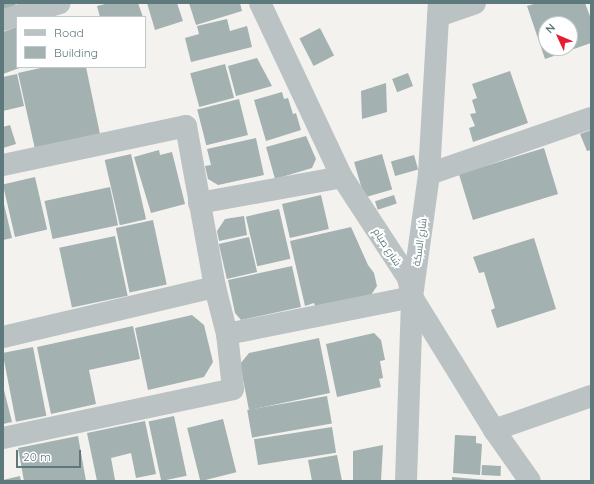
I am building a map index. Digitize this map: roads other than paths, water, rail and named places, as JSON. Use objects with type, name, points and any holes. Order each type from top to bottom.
[{"type":"street","points":[[16,16],[60,3]]},
{"type":"street","name":"شارع صيام","points":[[260,3],[342,177],[408,278],[412,297],[494,430],[530,481]]},
{"type":"street","points":[[439,9],[475,3]]},
{"type":"street","name":"شارع السكة","points":[[406,481],[412,297],[429,174],[439,9]]},
{"type":"street","points":[[3,20],[16,16]]},
{"type":"street","points":[[429,174],[591,118]]},
{"type":"street","points":[[3,165],[186,126],[215,288],[227,334],[233,389],[3,438]]},
{"type":"street","points":[[199,203],[342,177]]},
{"type":"street","points":[[3,337],[215,288]]},
{"type":"street","points":[[227,334],[412,297]]},
{"type":"street","points":[[494,430],[591,396]]}]
